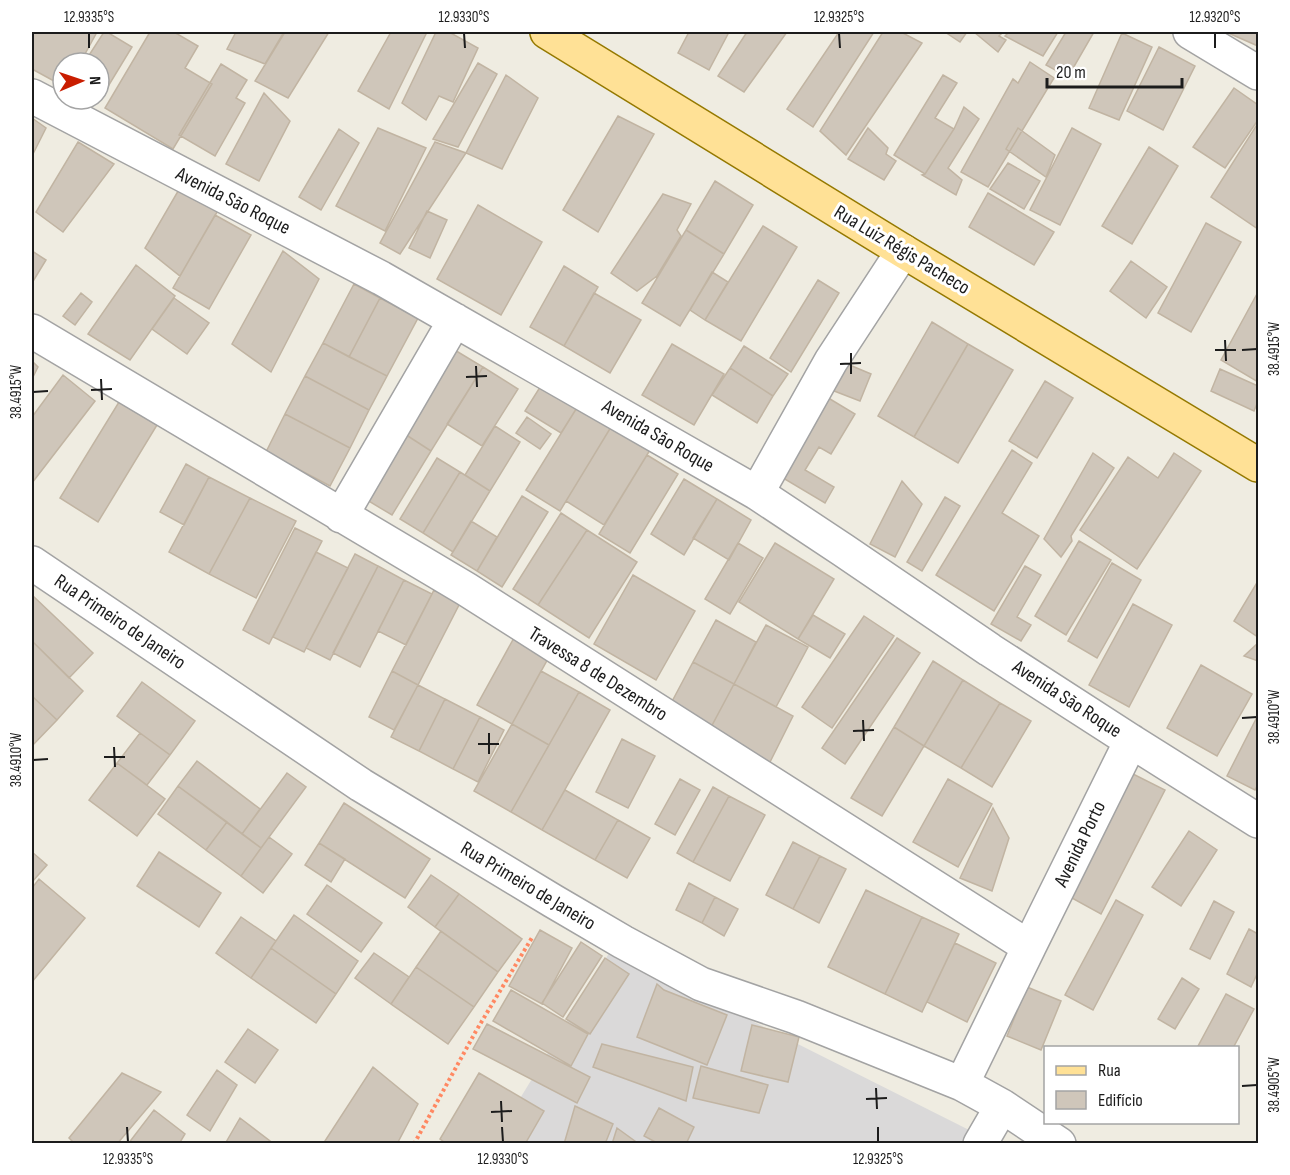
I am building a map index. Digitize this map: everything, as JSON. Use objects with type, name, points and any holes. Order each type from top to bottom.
[{"type":"main road","name":"Rua Luiz Régis Pacheco","points":[[547,32],[903,251],[1258,465]]},
{"type":"street","points":[[1190,32],[1258,73]]},
{"type":"street","name":"Avenida São Roque","points":[[32,96],[381,278],[757,493],[990,650],[1258,821]]},
{"type":"street","points":[[757,493],[831,361],[903,251]]},
{"type":"street","points":[[341,516],[455,320]]},
{"type":"street","name":"Travessa 8 de Dezembro","points":[[32,331],[466,589],[1029,947]]},
{"type":"street","name":"Rua Primeiro de Janeiro","points":[[33,567],[361,785],[553,902],[624,942],[701,984],[796,1017],[962,1084],[1002,1106],[1059,1143]]},
{"type":"street","name":"Avenida Porto","points":[[1029,947],[1131,741]]},
{"type":"street","points":[[962,1084],[1029,947]]},
{"type":"street","points":[[981,1143],[1002,1106]]},
{"type":"path","points":[[414,1143],[476,1031],[553,902]]},
{"type":"shaded area","points":[[611,950],[995,1143],[492,1144]]},
{"type":"building","points":[[32,32],[97,32],[87,51],[51,51],[51,79],[32,69]]},
{"type":"building","points":[[104,32],[132,47],[111,82],[111,51],[92,51]]},
{"type":"building","points":[[150,32],[174,32],[198,46],[185,68],[212,84],[173,149],[110,111],[111,98]]},
{"type":"building","points":[[236,32],[284,32],[265,64],[227,49]]},
{"type":"building","points":[[285,32],[329,32],[288,98],[255,81]]},
{"type":"building","points":[[391,32],[427,32],[389,109],[358,91]]},
{"type":"building","points":[[436,32],[449,32],[478,48],[453,102],[439,96],[426,120],[402,103]]},
{"type":"building","points":[[689,32],[729,32],[709,70],[678,53]]},
{"type":"building","points":[[747,32],[787,32],[744,92],[718,76]]},
{"type":"building","points":[[839,32],[874,32],[813,127],[787,109]]},
{"type":"building","points":[[883,32],[901,32],[922,43],[846,155],[820,131]]},
{"type":"building","points":[[945,32],[967,32],[960,42]]},
{"type":"building","points":[[974,32],[1003,32],[999,36],[1006,40],[998,52]]},
{"type":"building","points":[[1009,32],[1058,32],[1043,56],[1005,36]]},
{"type":"building","points":[[1066,32],[1094,32],[1068,77],[1046,65]]},
{"type":"building","points":[[1226,32],[1258,32],[1258,46]]},
{"type":"building","points":[[1122,33],[1152,47],[1119,120],[1089,108]]},
{"type":"building","points":[[1159,47],[1195,66],[1163,130],[1127,111]]},
{"type":"building","points":[[1030,62],[1054,78],[988,187],[961,172],[1013,79],[1018,83]]},
{"type":"building","points":[[478,63],[497,74],[458,147],[433,139]]},
{"type":"building","points":[[221,64],[247,80],[236,98],[245,103],[215,156],[179,135]]},
{"type":"building","points":[[506,75],[538,98],[502,169],[466,153]]},
{"type":"building","points":[[943,75],[957,83],[935,118],[954,129],[925,174],[894,155]]},
{"type":"building","points":[[1234,88],[1258,105],[1258,120],[1225,168],[1193,147]]},
{"type":"building","points":[[264,93],[290,121],[259,181],[226,164]]},
{"type":"building","points":[[964,107],[979,119],[948,168],[962,180],[956,195],[922,175],[925,174],[954,129]]},
{"type":"building","points":[[618,116],[654,134],[598,232],[563,210]]},
{"type":"building","points":[[32,118],[46,128],[32,156]]},
{"type":"building","points":[[1258,123],[1258,229],[1211,197]]},
{"type":"building","points":[[378,128],[426,148],[385,231],[336,206]]},
{"type":"building","points":[[868,128],[888,148],[886,154],[896,161],[884,180],[848,159]]},
{"type":"building","points":[[1018,128],[1055,155],[1046,177],[1006,149]]},
{"type":"building","points":[[1072,128],[1101,144],[1060,225],[1030,210]]},
{"type":"building","points":[[339,129],[359,143],[321,210],[299,197]]},
{"type":"building","points":[[78,142],[114,164],[63,232],[36,212]]},
{"type":"building","points":[[435,142],[466,153],[400,254],[380,243]]},
{"type":"building","points":[[1149,147],[1178,166],[1132,244],[1102,226]]},
{"type":"building","points":[[1008,163],[1040,181],[1024,209],[990,189]]},
{"type":"building","points":[[715,181],[753,205],[724,254],[686,230]]},
{"type":"building","points":[[181,186],[220,207],[180,276],[145,248]]},
{"type":"building","points":[[988,193],[1054,232],[1034,265],[969,227]]},
{"type":"building","points":[[663,194],[691,204],[677,230],[681,236],[657,276],[637,291],[611,273]]},
{"type":"building","points":[[478,205],[542,242],[501,315],[437,279]]},
{"type":"building","points":[[427,211],[447,220],[430,258],[409,248]]},
{"type":"building","points":[[215,215],[251,235],[209,309],[173,288]]},
{"type":"building","points":[[1206,223],[1241,242],[1191,332],[1158,313]]},
{"type":"building","points":[[763,226],[797,247],[741,341],[705,320]]},
{"type":"building","points":[[686,230],[724,254],[680,326],[642,303]]},
{"type":"building","points":[[32,251],[46,260],[32,283]]},
{"type":"building","points":[[283,251],[319,279],[271,372],[232,344]]},
{"type":"building","points":[[1131,261],[1167,287],[1146,318],[1110,291]]},
{"type":"building","points":[[136,265],[175,296],[130,360],[88,334]]},
{"type":"building","points":[[564,266],[598,287],[564,346],[530,327]]},
{"type":"building","points":[[712,272],[728,282],[705,320],[690,310]]},
{"type":"building","points":[[818,280],[839,293],[791,372],[770,358]]},
{"type":"building","points":[[354,284],[380,298],[349,357],[323,343]]},
{"type":"building","points":[[1258,292],[1258,382],[1221,360]]},
{"type":"building","points":[[81,293],[92,302],[75,325],[63,316]]},
{"type":"building","points":[[594,293],[641,320],[610,373],[564,346]]},
{"type":"building","points":[[174,298],[209,323],[187,354],[152,329]]},
{"type":"building","points":[[380,298],[418,318],[387,376],[349,357]]},
{"type":"building","points":[[932,322],[968,344],[914,437],[878,416]]},
{"type":"building","points":[[323,343],[387,376],[369,410],[305,376]]},
{"type":"building","points":[[672,344],[724,374],[694,425],[642,395]]},
{"type":"building","points":[[968,344],[1013,370],[958,463],[914,437]]},
{"type":"building","points":[[448,346],[483,367],[431,451],[397,429]]},
{"type":"building","points":[[744,346],[788,374],[773,396],[730,368]]},
{"type":"building","points":[[32,361],[38,367],[32,379]]},
{"type":"building","points":[[840,361],[871,374],[860,401],[829,389]]},
{"type":"building","points":[[483,367],[518,389],[482,446],[447,424]]},
{"type":"building","points":[[730,368],[773,396],[757,423],[712,395]]},
{"type":"building","points":[[1220,369],[1258,386],[1258,401],[1254,411],[1211,391]]},
{"type":"building","points":[[63,375],[95,401],[32,483],[32,417]]},
{"type":"building","points":[[305,376],[369,410],[350,448],[285,414]]},
{"type":"building","points":[[1045,381],[1073,398],[1037,458],[1009,441]]},
{"type":"building","points":[[542,384],[578,406],[561,433],[525,411]]},
{"type":"building","points":[[825,396],[855,414],[831,454],[819,447],[805,470],[834,487],[825,503],[778,475]]},
{"type":"building","points":[[119,402],[157,425],[98,522],[60,498]]},
{"type":"building","points":[[578,406],[611,427],[560,511],[526,490]]},
{"type":"building","points":[[285,414],[350,448],[330,486],[266,452]]},
{"type":"building","points":[[527,417],[551,434],[540,449],[516,433]]},
{"type":"building","points":[[495,426],[520,442],[490,491],[465,475]]},
{"type":"building","points":[[611,427],[650,450],[604,525],[566,501]]},
{"type":"building","points":[[397,429],[431,451],[392,515],[357,494]]},
{"type":"building","points":[[1012,450],[1032,463],[1002,513],[1039,536],[994,611],[936,575]]},
{"type":"building","points":[[1093,453],[1114,468],[1071,536],[1072,541],[1061,557],[1044,539]]},
{"type":"building","points":[[1174,453],[1201,471],[1137,569],[1080,530],[1128,457],[1158,478]]},
{"type":"building","points":[[647,455],[678,474],[630,553],[599,534]]},
{"type":"building","points":[[437,458],[460,472],[423,533],[400,519]]},
{"type":"building","points":[[186,464],[209,477],[184,525],[160,512]]},
{"type":"building","points":[[460,472],[490,491],[453,552],[423,533]]},
{"type":"building","points":[[209,477],[250,498],[209,574],[169,552]]},
{"type":"building","points":[[684,479],[717,499],[684,555],[651,534]]},
{"type":"building","points":[[902,481],[922,504],[895,557],[870,544]]},
{"type":"building","points":[[522,496],[548,512],[502,587],[477,571]]},
{"type":"building","points":[[945,497],[960,506],[922,571],[907,562]]},
{"type":"building","points":[[250,498],[296,521],[256,598],[209,574]]},
{"type":"building","points":[[717,499],[751,520],[729,560],[693,538]]},
{"type":"building","points":[[561,513],[587,530],[538,605],[513,589]]},
{"type":"building","points":[[471,521],[497,537],[477,571],[451,555]]},
{"type":"building","points":[[295,528],[322,541],[269,644],[243,630]]},
{"type":"building","points":[[587,530],[637,562],[589,638],[538,605]]},
{"type":"building","points":[[1079,541],[1111,560],[1066,635],[1035,616]]},
{"type":"building","points":[[738,543],[763,558],[730,614],[705,599]]},
{"type":"building","points":[[775,543],[834,579],[798,639],[739,602]]},
{"type":"building","points":[[316,552],[348,568],[304,652],[273,637]]},
{"type":"building","points":[[355,554],[378,566],[330,660],[306,648]]},
{"type":"building","points":[[1112,563],[1141,580],[1097,658],[1068,641]]},
{"type":"building","points":[[378,566],[404,580],[360,667],[333,653]]},
{"type":"building","points":[[1025,566],[1041,575],[1017,617],[1031,625],[1021,641],[991,624]]},
{"type":"building","points":[[633,575],[695,611],[656,680],[594,644]]},
{"type":"building","points":[[404,580],[432,594],[406,645],[378,631]]},
{"type":"building","points":[[1258,581],[1258,637],[1234,621]]},
{"type":"building","points":[[434,590],[460,603],[418,685],[392,671]]},
{"type":"building","points":[[32,595],[93,653],[69,678],[32,641]]},
{"type":"building","points":[[1133,604],[1172,625],[1129,707],[1089,685]]},
{"type":"building","points":[[813,615],[845,634],[830,658],[798,639]]},
{"type":"building","points":[[864,616],[894,636],[832,728],[802,707]]},
{"type":"building","points":[[716,620],[756,642],[734,684],[693,662]]},
{"type":"building","points":[[766,625],[808,647],[776,707],[734,684]]},
{"type":"building","points":[[515,636],[550,655],[512,724],[477,705]]},
{"type":"building","points":[[897,638],[920,653],[845,764],[822,748]]},
{"type":"building","points":[[32,641],[83,691],[57,720],[32,696]]},
{"type":"building","points":[[1258,643],[1258,661],[1244,656]]},
{"type":"building","points":[[933,661],[963,680],[924,746],[894,727]]},
{"type":"building","points":[[693,662],[734,684],[709,731],[668,709]]},
{"type":"building","points":[[1201,665],[1252,694],[1217,756],[1167,728]]},
{"type":"building","points":[[392,671],[418,685],[394,730],[369,717]]},
{"type":"building","points":[[541,671],[579,692],[549,745],[512,724]]},
{"type":"building","points":[[963,680],[1000,703],[961,768],[924,746]]},
{"type":"building","points":[[142,682],[195,721],[170,755],[117,716]]},
{"type":"building","points":[[734,684],[793,716],[769,764],[709,731]]},
{"type":"building","points":[[418,685],[445,699],[419,751],[391,737]]},
{"type":"building","points":[[579,692],[610,710],[542,830],[511,812]]},
{"type":"building","points":[[32,696],[57,720],[32,746]]},
{"type":"building","points":[[445,699],[480,717],[453,769],[419,751]]},
{"type":"building","points":[[1000,703],[1031,721],[992,787],[961,768]]},
{"type":"building","points":[[1258,715],[1258,784],[1255,790],[1227,776]]},
{"type":"building","points":[[480,717],[504,730],[478,782],[453,769]]},
{"type":"building","points":[[512,724],[549,745],[511,812],[474,791]]},
{"type":"building","points":[[894,727],[924,746],[882,816],[851,798]]},
{"type":"building","points":[[140,733],[170,755],[147,785],[117,763]]},
{"type":"building","points":[[622,739],[655,756],[628,808],[596,792]]},
{"type":"building","points":[[197,761],[260,809],[242,834],[178,786]]},
{"type":"building","points":[[117,763],[165,799],[137,836],[89,800]]},
{"type":"building","points":[[287,773],[306,787],[261,848],[242,834]]},
{"type":"building","points":[[1133,774],[1165,790],[1101,914],[1070,897]]},
{"type":"building","points":[[680,779],[700,790],[675,835],[655,824]]},
{"type":"building","points":[[948,779],[992,804],[958,867],[913,842]]},
{"type":"building","points":[[178,786],[227,822],[206,850],[158,814]]},
{"type":"building","points":[[713,787],[729,796],[693,862],[677,853]]},
{"type":"building","points":[[565,790],[618,820],[595,860],[542,830]]},
{"type":"building","points":[[729,796],[765,815],[730,881],[693,862]]},
{"type":"building","points":[[344,803],[430,859],[405,898],[319,843]]},
{"type":"building","points":[[993,808],[1009,838],[992,891],[960,878]]},
{"type":"building","points":[[618,820],[650,838],[627,878],[595,860]]},
{"type":"building","points":[[227,822],[261,848],[241,876],[206,850]]},
{"type":"building","points":[[1189,831],[1217,850],[1181,906],[1152,887]]},
{"type":"building","points":[[269,837],[292,854],[263,893],[241,876]]},
{"type":"building","points":[[793,842],[820,856],[793,909],[766,895]]},
{"type":"building","points":[[319,843],[345,859],[331,882],[305,865]]},
{"type":"building","points":[[32,852],[47,865],[32,882]]},
{"type":"building","points":[[159,852],[221,893],[199,927],[137,886]]},
{"type":"building","points":[[820,856],[846,869],[819,923],[793,909]]},
{"type":"building","points":[[431,875],[459,894],[435,927],[408,907]]},
{"type":"building","points":[[39,879],[85,918],[32,982],[32,888]]},
{"type":"building","points":[[689,883],[715,897],[702,923],[676,910]]},
{"type":"building","points":[[327,885],[382,923],[361,952],[307,914]]},
{"type":"building","points":[[866,890],[922,917],[885,994],[828,967]]},
{"type":"building","points":[[459,894],[522,939],[498,972],[435,927]]},
{"type":"building","points":[[715,897],[738,909],[724,936],[702,923]]},
{"type":"building","points":[[1116,900],[1143,915],[1093,1010],[1065,995]]},
{"type":"building","points":[[1214,901],[1234,912],[1210,959],[1190,949]]},
{"type":"building","points":[[294,915],[358,961],[336,994],[271,948]]},
{"type":"building","points":[[241,917],[276,941],[251,978],[216,953]]},
{"type":"building","points":[[922,917],[959,934],[922,1012],[885,994]]},
{"type":"building","points":[[1249,929],[1258,934],[1258,972],[1251,987],[1227,974]]},
{"type":"building","points":[[540,930],[572,948],[542,1004],[509,986]]},
{"type":"building","points":[[441,931],[498,972],[474,1007],[416,967]]},
{"type":"building","points":[[581,942],[602,956],[563,1017],[542,1003]]},
{"type":"building","points":[[955,943],[996,963],[967,1022],[927,1002]]},
{"type":"building","points":[[271,948],[336,994],[316,1023],[251,978]]},
{"type":"building","points":[[374,953],[409,977],[391,1004],[355,978]]},
{"type":"building","points":[[605,958],[629,974],[590,1034],[566,1019]]},
{"type":"building","points":[[416,967],[474,1007],[448,1044],[391,1004]]},
{"type":"building","points":[[1182,978],[1199,989],[1175,1029],[1158,1019]]},
{"type":"building","points":[[657,984],[664,990],[727,1015],[707,1065],[637,1037]]},
{"type":"building","points":[[1027,987],[1061,1001],[1041,1050],[1007,1036]]},
{"type":"building","points":[[511,990],[588,1034],[571,1066],[493,1021]]},
{"type":"building","points":[[1226,994],[1254,1009],[1234,1046],[1198,1046]]},
{"type":"building","points":[[487,1024],[590,1077],[577,1103],[473,1049]]},
{"type":"building","points":[[752,1025],[799,1037],[788,1082],[741,1071]]},
{"type":"building","points":[[248,1029],[278,1050],[255,1083],[225,1062]]},
{"type":"building","points":[[602,1044],[693,1067],[686,1101],[593,1067]]},
{"type":"building","points":[[701,1066],[768,1085],[759,1113],[693,1098]]},
{"type":"building","points":[[373,1067],[418,1104],[397,1144],[323,1144]]},
{"type":"building","points":[[217,1070],[237,1085],[210,1131],[187,1115]]},
{"type":"building","points":[[122,1073],[161,1092],[117,1144],[75,1144],[69,1138]]},
{"type":"building","points":[[479,1073],[544,1111],[525,1144],[447,1144],[440,1139]]},
{"type":"building","points":[[575,1106],[613,1124],[605,1144],[564,1144]]},
{"type":"building","points":[[659,1108],[694,1127],[686,1144],[659,1144],[644,1136]]},
{"type":"building","points":[[154,1110],[185,1134],[179,1144],[128,1144]]},
{"type":"building","points":[[240,1118],[274,1144],[225,1144]]},
{"type":"building","points":[[617,1128],[639,1144],[612,1144]]}]
